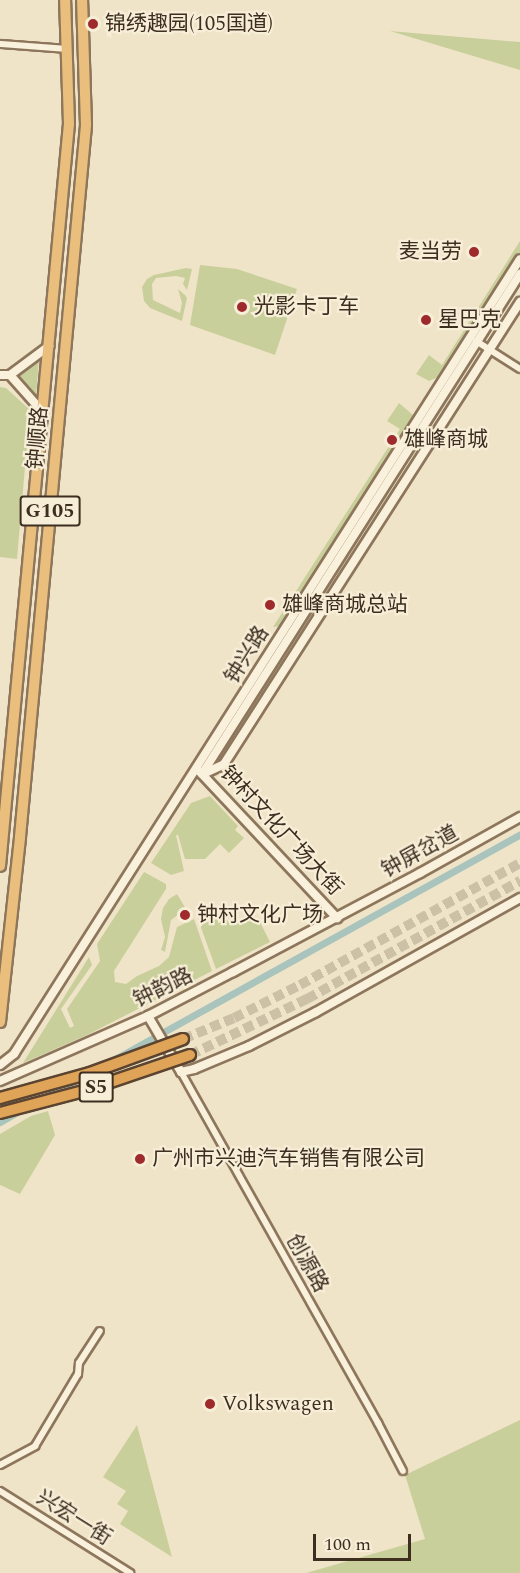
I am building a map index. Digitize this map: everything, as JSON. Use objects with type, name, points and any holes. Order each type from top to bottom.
[{"type":"highway","name":"钟顺路","points":[[0,866],[69,124],[68,49],[64,0]]},
{"type":"highway","name":"钟顺路","points":[[0,1022],[20,837],[86,125],[82,0]]},
{"type":"highway","points":[[2,834],[20,837]]},
{"type":"highway","name":"S5","points":[[0,1098],[90,1073],[183,1039]]},
{"type":"highway","name":"S5","points":[[0,1113],[84,1091],[190,1055]]},
{"type":"main road","name":"钟兴路","points":[[200,772],[520,259]]},
{"type":"main road","name":"钟兴路","points":[[0,1065],[14,1054],[200,772],[520,274]]},
{"type":"main road","points":[[200,772],[224,764],[520,302]]},
{"type":"main road","name":"钟屏岔道","points":[[337,918],[520,816]]},
{"type":"main road","name":"钟韵路","points":[[0,1081],[150,1019],[337,918]]},
{"type":"street","points":[[0,44],[68,49]]},
{"type":"street","points":[[476,341],[520,369]]},
{"type":"street","points":[[0,375],[10,375],[49,346]]},
{"type":"street","points":[[10,375],[41,410]]},
{"type":"street","name":"钟村文化广场大街","points":[[200,772],[337,918]]},
{"type":"street","points":[[150,1019],[181,1072],[209,1064],[316,1012],[519,901]]},
{"type":"street","name":"创源路","points":[[181,1072],[378,1423],[402,1471]]},
{"type":"street","points":[[0,1465],[35,1446],[78,1374],[79,1363],[100,1331]]},
{"type":"street","name":"兴宏一街","points":[[0,1491],[130,1573]]},
{"type":"green space","points":[[390,31],[520,42],[520,70]]},
{"type":"green space","points":[[520,241],[520,253],[438,377],[429,381],[416,374],[429,355],[442,365]]},
{"type":"green space","name":"光影卡丁车","points":[[200,265],[237,269],[297,289],[275,355],[190,325]]},
{"type":"green space","points":[[186,268],[192,269],[187,290],[183,284],[185,278],[176,276],[156,278],[152,284],[153,300],[180,313],[182,303],[178,289],[185,295],[187,298],[182,321],[150,308],[144,301],[142,287],[147,279],[154,275]]},
{"type":"green space","points":[[39,357],[36,398],[16,375]]},
{"type":"green space","points":[[0,387],[6,388],[30,410],[17,559],[0,557]]},
{"type":"green space","points":[[399,403],[413,415],[411,423],[281,626],[273,627],[400,429],[387,421]]},
{"type":"green space","points":[[210,796],[238,826],[235,830],[244,838],[229,853],[220,844],[205,859],[185,859],[178,835],[176,835],[184,871],[171,875],[151,863],[191,803]]},
{"type":"green space","points":[[144,872],[166,884],[166,889],[114,971],[115,982],[126,984],[159,966],[169,957],[177,927],[194,919],[212,971],[87,1035],[23,1063],[89,957],[92,965],[61,1009],[70,1028],[74,1026],[67,1009],[100,961],[97,944]]},
{"type":"green space","points":[[177,894],[186,909],[171,920],[165,952],[161,950],[165,937],[161,919],[163,908],[169,899]]},
{"type":"green space","points":[[224,915],[220,921],[223,923],[229,918],[237,921],[259,920],[270,942],[216,969],[200,925]]},
{"type":"green space","points":[[48,1111],[55,1135],[20,1194],[0,1185],[0,1134],[31,1116]]},
{"type":"green space","points":[[520,1420],[520,1573],[306,1573],[425,1539],[405,1475]]},
{"type":"green space","points":[[137,1425],[172,1557],[120,1524],[128,1511],[117,1504],[126,1491],[103,1477]]},
{"type":"waterway","points":[[113,1060],[520,834]]},
{"type":"waterway","points":[[42,1099],[74,1081]]},
{"type":"waterway","points":[[0,1122],[19,1111]]},
{"type":"tunnel","points":[[183,1039],[234,1018],[300,985],[520,863]]},
{"type":"tunnel","points":[[190,1055],[307,999],[520,881]]},
{"type":"place","name":"锦绣趣园(105国道)","points":[[93,24]]},
{"type":"place","name":"麦当劳","points":[[474,252]]},
{"type":"place","name":"光影卡丁车","points":[[242,307]]},
{"type":"place","name":"星巴克","points":[[426,320]]},
{"type":"place","name":"雄峰商城","points":[[392,440]]},
{"type":"place","name":"雄峰商城总站","points":[[270,605]]},
{"type":"place","name":"钟村文化广场","points":[[185,915]]},
{"type":"place","name":"广州市兴迪汽车销售有限公司","points":[[140,1159]]},
{"type":"place","name":"Volkswagen","points":[[210,1404]]}]
